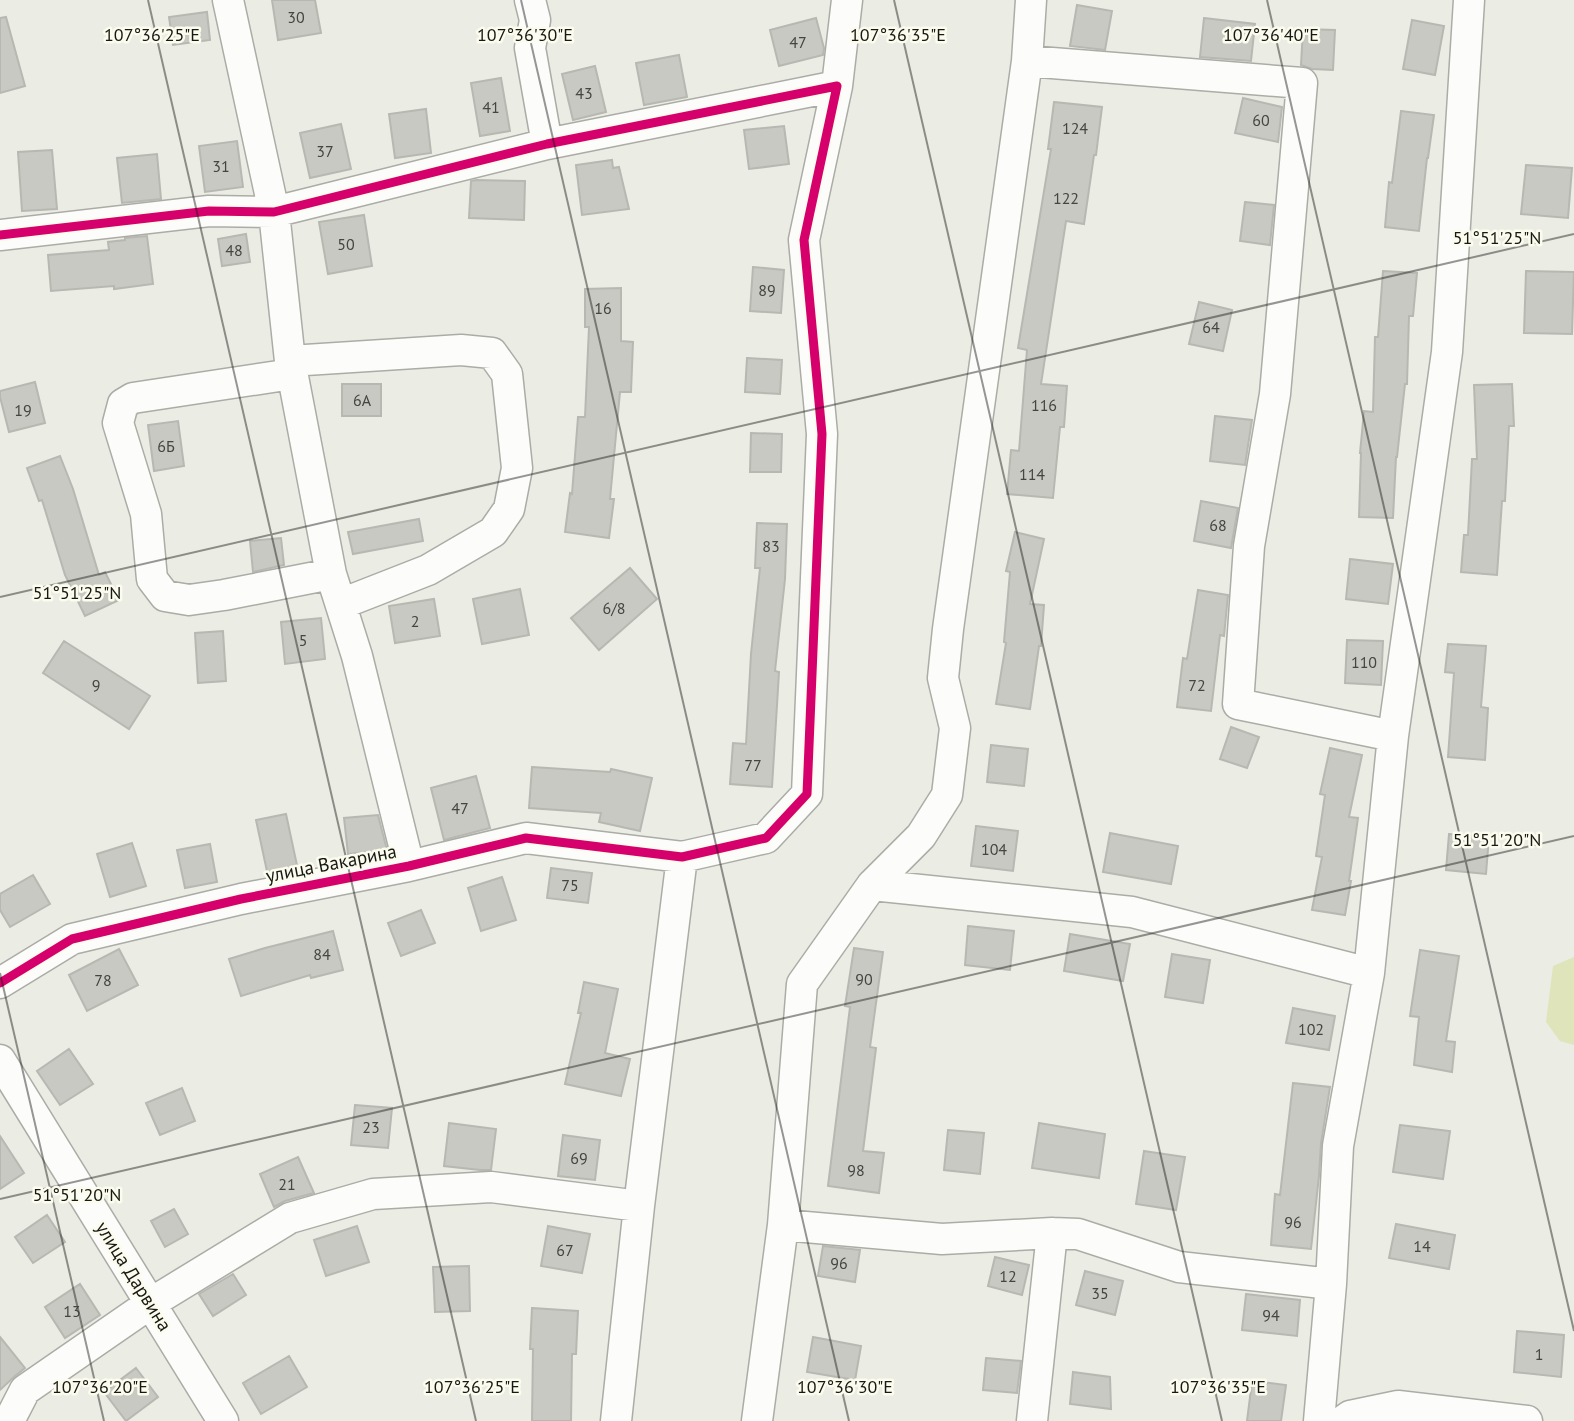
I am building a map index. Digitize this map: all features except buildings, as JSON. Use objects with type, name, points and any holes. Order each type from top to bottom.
[{"type":"street","points":[[228,0],[274,212],[291,368],[331,574],[357,656],[409,866]]},
{"type":"street","points":[[530,0],[535,20],[530,48],[547,144]]},
{"type":"street","name":"улица Вакарина","points":[[0,983],[72,939],[240,899],[409,866],[526,838],[682,857],[766,838],[807,794],[822,434],[804,240],[837,86],[847,0]]},
{"type":"street","points":[[757,1421],[783,1225],[802,984],[872,886],[921,836],[947,795],[955,729],[943,678],[948,629],[1027,61],[1031,0]]},
{"type":"street","points":[[1319,1421],[1331,1283],[1338,1146],[1368,973],[1393,736],[1447,352],[1469,0]]},
{"type":"street","points":[[1027,61],[1302,83],[1275,394],[1249,545],[1238,704],[1393,736]]},
{"type":"street","points":[[0,233],[209,211],[274,212],[547,144],[837,86]]},
{"type":"street","points":[[331,574],[189,600],[166,596],[152,579],[146,514],[118,424],[123,404],[133,398],[291,368],[461,350],[492,353],[507,374],[517,468],[509,509],[493,533],[428,570],[341,604]]},
{"type":"street","points":[[616,1421],[639,1206],[682,857]]},
{"type":"street","points":[[872,886],[1132,912],[1368,973]]},
{"type":"street","name":"улица Дарвина","points":[[0,1060],[223,1421]]},
{"type":"street","points":[[9,1421],[25,1390],[151,1303],[290,1218],[373,1194],[491,1187],[639,1206]]},
{"type":"street","points":[[783,1225],[942,1239],[1078,1234],[1179,1267],[1331,1283]]},
{"type":"street","points":[[1032,1421],[1052,1233]]},
{"type":"street","points":[[1343,1421],[1350,1416],[1398,1406],[1527,1421]]},
{"type":"green space","points":[[1574,957],[1574,1045],[1560,1041],[1546,1022],[1553,966]]},
{"type":"cycle path","points":[[0,235],[209,211],[274,212],[547,144],[837,86],[804,240],[822,434],[807,794],[766,838],[682,857],[526,838],[409,866],[241,899],[72,939],[0,983]]}]
